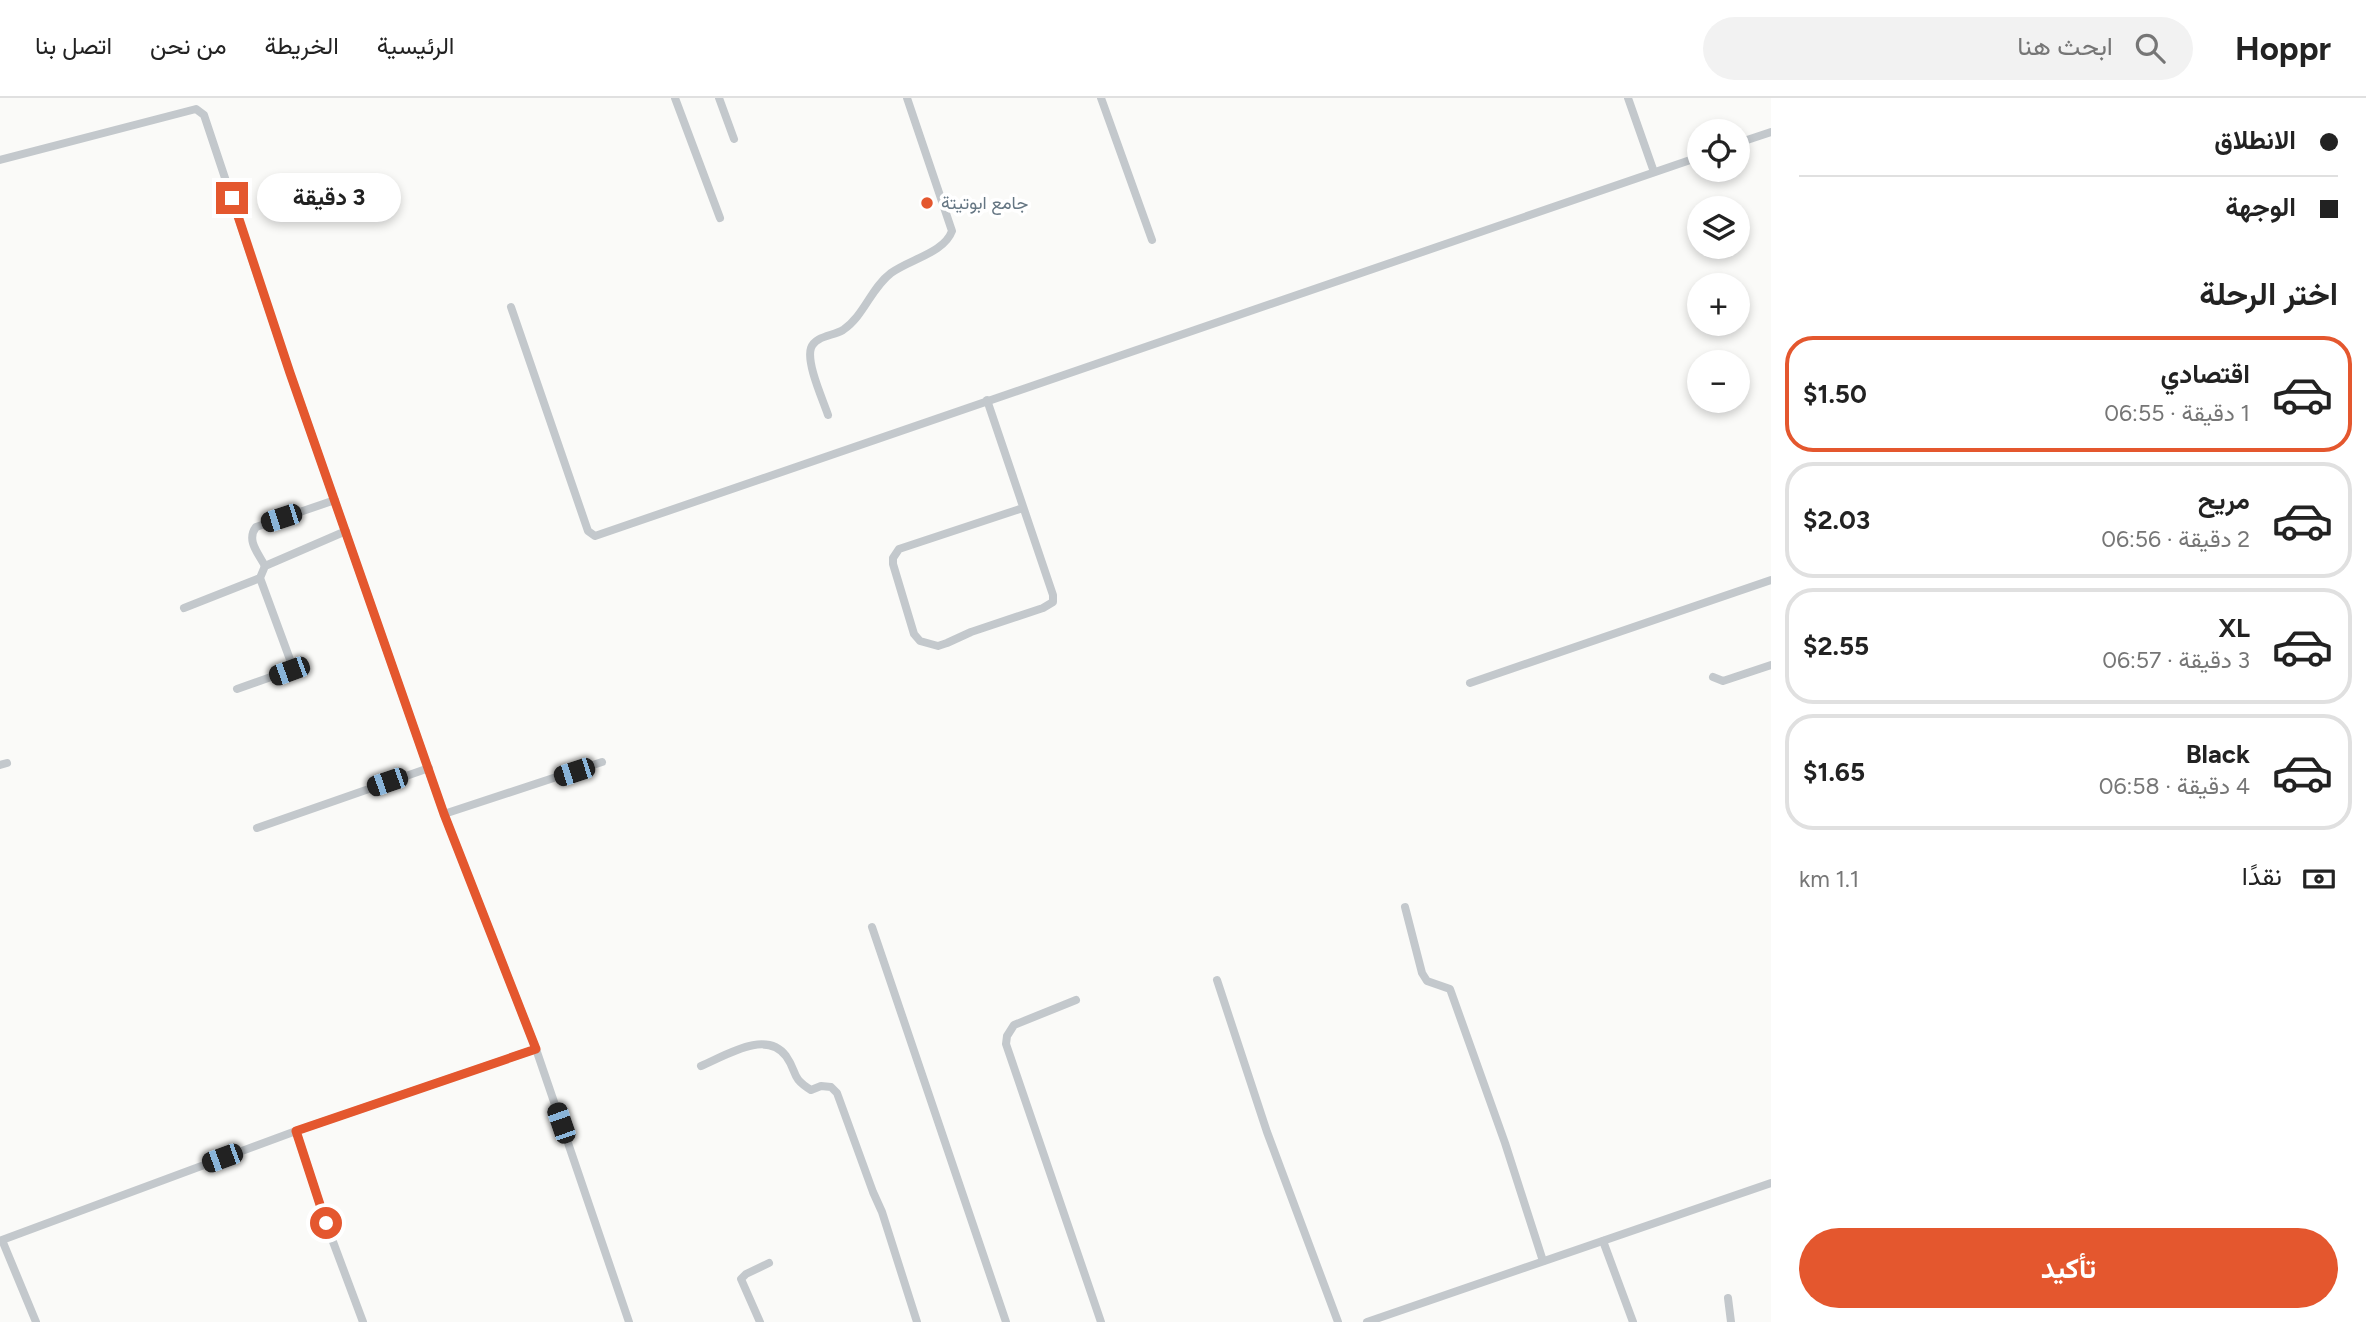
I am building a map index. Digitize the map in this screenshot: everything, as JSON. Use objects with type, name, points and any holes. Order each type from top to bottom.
[{"type":"street","points":[[675,98],[720,218]]},
{"type":"street","points":[[719,98],[734,139]]},
{"type":"street","points":[[828,415],[811,362],[811,346],[817,340],[842,330],[853,320],[876,287],[890,274],[946,243],[952,231],[907,98]]},
{"type":"street","points":[[1101,98],[1152,240]]},
{"type":"street","points":[[1628,98],[1654,172]]},
{"type":"street","points":[[0,160],[196,109],[207,123],[290,373],[444,814],[536,1049],[629,1322]]},
{"type":"street","points":[[1750,139],[1771,132]]},
{"type":"street","points":[[511,307],[589,531],[595,536],[1687,161]]},
{"type":"street","points":[[987,400],[1053,595],[1053,602],[938,646],[920,640],[914,634],[904,604],[893,564],[895,553],[899,549],[1023,508]]},
{"type":"street","points":[[265,566],[251,540],[251,533],[256,527],[335,500]]},
{"type":"street","points":[[237,690],[289,671],[292,665],[260,578],[265,566],[346,531]]},
{"type":"street","points":[[184,608],[260,578]]},
{"type":"street","points":[[1470,683],[1771,580]]},
{"type":"street","points":[[1713,677],[1723,681],[1771,665]]},
{"type":"street","points":[[444,814],[602,762]]},
{"type":"street","points":[[257,828],[429,768]]},
{"type":"street","points":[[1405,907],[1422,973],[1427,981],[1450,989],[1505,1143],[1543,1261]]},
{"type":"street","points":[[872,927],[1006,1322]]},
{"type":"street","points":[[1217,980],[1267,1132],[1338,1322]]},
{"type":"street","points":[[1076,1000],[1014,1025],[1007,1036],[1006,1044],[1101,1322]]},
{"type":"street","points":[[701,1066],[749,1046],[768,1044],[785,1055],[798,1083],[811,1090],[821,1086],[831,1087],[837,1093],[883,1212],[917,1322]]},
{"type":"street","points":[[36,1322],[1,1240],[296,1131],[536,1049]]},
{"type":"street","points":[[296,1131],[326,1223],[363,1322]]},
{"type":"street","points":[[1367,1322],[1771,1184]]},
{"type":"street","points":[[1603,1241],[1633,1322]]},
{"type":"street","points":[[760,1322],[741,1279],[769,1263]]},
{"type":"street","points":[[1728,1298],[1731,1322]]},
{"type":"place","name":"جامع ابوتيتة","points":[[927,203]]},
{"type":"route","points":[[232,198],[290,373],[444,814],[536,1049],[296,1131],[326,1223]]}]
